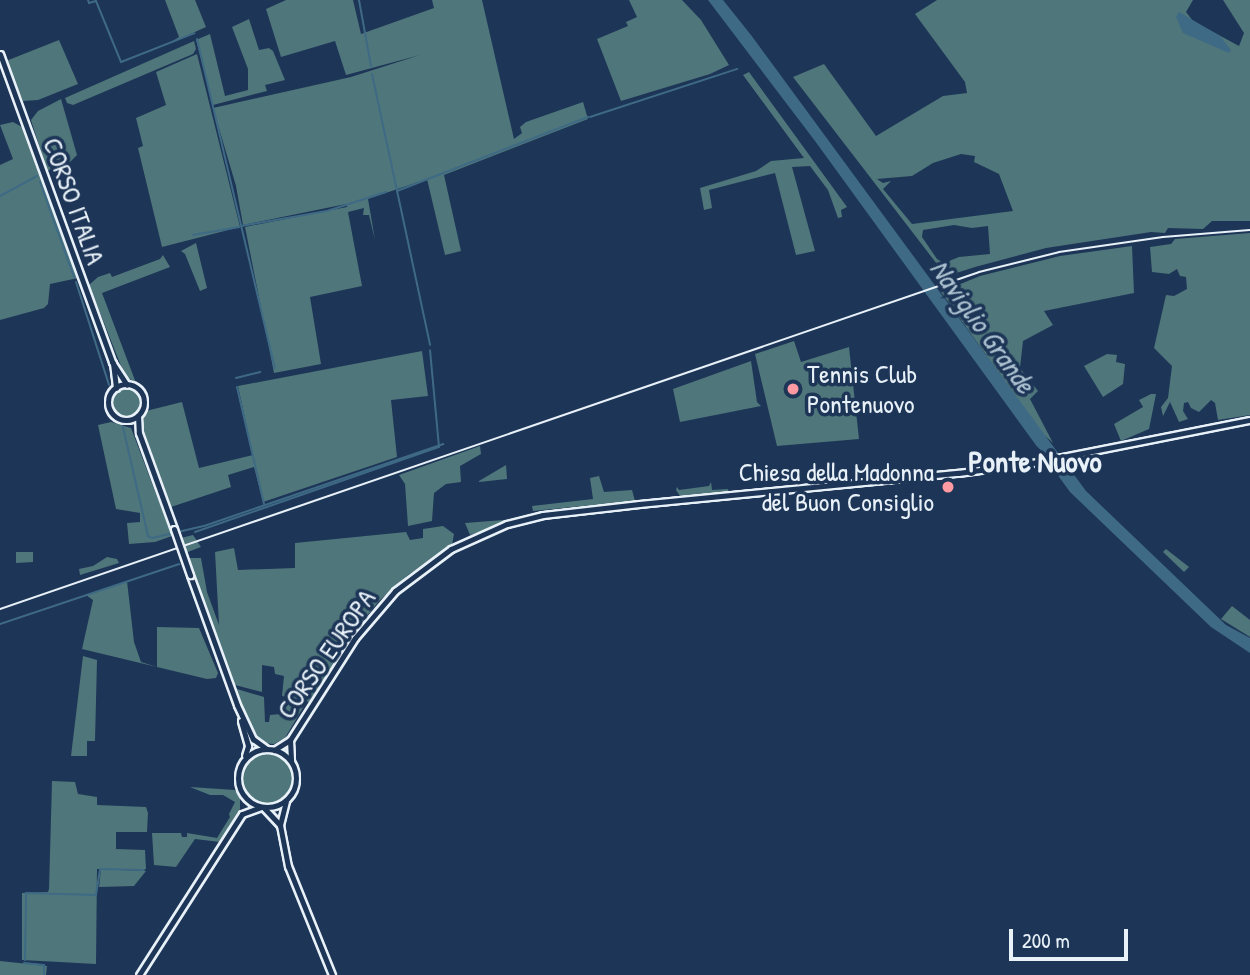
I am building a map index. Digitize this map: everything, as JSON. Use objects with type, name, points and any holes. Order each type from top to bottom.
[{"type":"main road","name":"CORSO ITALIA","points":[[0,54],[113,362],[127,385]]},
{"type":"main road","name":"CORSO ITALIA","points":[[113,362],[116,388]]},
{"type":"main road","points":[[139,433],[128,420],[116,417],[109,407],[109,398],[116,388],[127,385],[138,390],[143,398],[143,407],[138,416],[139,433],[237,705],[248,746],[237,777],[243,796],[242,814],[139,975]]},
{"type":"main road","points":[[128,420],[138,416]]},
{"type":"main road","name":"CORSO EUROPA","points":[[274,750],[289,740],[366,623],[414,574],[452,549],[491,530],[542,516],[925,477],[1035,462],[1250,420]]},
{"type":"main road","points":[[237,705],[253,739],[267,749]]},
{"type":"main road","name":"CORSO EUROPA","points":[[280,825],[286,801],[296,785],[289,740]]},
{"type":"main road","name":"CORSO EUROPA","points":[[243,762],[249,755],[267,749],[274,750],[291,761]]},
{"type":"main road","points":[[243,796],[262,808],[280,825],[298,897],[332,975]]},
{"type":"main road","points":[[242,814],[286,801]]},
{"type":"green space","points":[[165,0],[195,0],[206,27],[166,45],[179,37]]},
{"type":"green space","points":[[286,0],[353,0],[361,34],[434,8],[432,0],[482,0],[514,139],[522,133],[520,127],[526,122],[583,102],[588,119],[444,175],[461,251],[445,255],[427,179],[368,199],[375,240],[369,215],[363,215],[364,208],[348,212],[362,286],[310,297],[321,364],[274,373],[245,227],[347,207],[346,204],[243,225],[236,186],[213,108],[351,77],[420,55],[346,75],[335,41],[281,57],[266,9]]},
{"type":"green space","points":[[629,0],[682,0],[701,20],[729,65],[710,74],[621,101],[597,39],[628,26],[626,22],[637,17]]},
{"type":"green space","points":[[937,0],[1193,0],[1186,12],[1193,21],[1239,46],[1244,33],[1223,0],[1250,0],[1250,221],[1212,221],[1203,229],[1168,228],[1165,233],[1151,232],[1046,248],[975,267],[947,276],[942,281],[940,268],[793,77],[824,64],[876,136],[943,96],[967,93],[965,82],[915,14]],"holes":[[[961,154],[975,156],[974,162],[999,174],[1013,211],[912,224],[883,189],[891,181],[883,183],[877,179],[912,176],[933,163]],[[954,225],[972,228],[988,226],[990,254],[959,257],[944,263],[937,259],[922,237],[923,230]]]},
{"type":"green space","points":[[249,19],[259,50],[269,48],[273,51],[285,80],[265,85],[267,91],[213,105],[196,40],[210,34],[225,96],[248,90],[248,69],[232,27]]},
{"type":"green space","points":[[59,40],[78,84],[38,100],[23,101],[6,61]]},
{"type":"green space","points":[[194,41],[196,49],[193,54],[73,105],[67,103],[65,98]]},
{"type":"green space","points":[[197,54],[240,227],[162,247],[138,148],[143,146],[136,118],[166,105],[156,72]]},
{"type":"green space","points":[[749,72],[847,207],[841,210],[842,217],[838,218],[828,190],[810,166],[792,167],[815,251],[796,255],[775,173],[709,190],[712,208],[704,210],[700,188],[756,171],[771,161],[804,158],[743,75]]},
{"type":"green space","points":[[61,99],[77,155],[68,164],[47,171],[31,120],[38,111]]},
{"type":"green space","points":[[13,122],[24,128],[78,278],[50,284],[48,304],[44,308],[0,320],[0,165],[13,159],[0,125]]},
{"type":"green space","points":[[1250,233],[1250,415],[1218,420],[1215,403],[1211,400],[1199,412],[1191,408],[1188,402],[1184,403],[1183,411],[1188,419],[1179,422],[1170,402],[1163,416],[1161,407],[1168,398],[1172,366],[1154,348],[1166,295],[1174,296],[1187,289],[1186,277],[1180,276],[1177,269],[1169,274],[1152,272],[1150,247],[1171,244],[1175,239]]},
{"type":"green space","points":[[196,243],[207,288],[200,291],[185,254],[181,251]]},
{"type":"green space","points":[[1132,246],[1134,293],[1044,311],[1053,325],[1023,341],[1020,368],[1038,391],[1030,399],[1053,443],[1041,432],[941,292],[980,276],[1060,256]]},
{"type":"green space","points":[[163,255],[170,267],[102,293],[136,383],[125,376],[89,285],[98,277],[110,273],[112,277],[160,259]]},
{"type":"green space","name":"Tennis Club Pontenuovo","points":[[794,341],[801,362],[849,347],[859,439],[777,446],[755,354]]},
{"type":"green space","points":[[422,351],[428,396],[391,400],[397,457],[263,502],[254,467],[228,475],[231,487],[171,507],[141,423],[146,411],[182,402],[199,468],[253,455],[238,386]]},
{"type":"green space","points":[[1107,354],[1117,355],[1116,362],[1125,364],[1123,384],[1103,397],[1084,366]]},
{"type":"green space","points":[[751,361],[757,402],[761,406],[680,422],[673,389]]},
{"type":"green space","points":[[126,388],[136,392],[140,402],[136,412],[126,416],[116,412],[112,402],[116,392]]},
{"type":"green space","points":[[1156,394],[1149,429],[1121,441],[1114,424],[1143,407],[1139,400]]},
{"type":"green space","points":[[111,422],[131,428],[172,536],[155,542],[129,544],[127,523],[140,522],[140,513],[116,509],[98,425]]},
{"type":"green space","points":[[480,446],[481,454],[460,466],[461,482],[446,484],[434,493],[432,521],[408,526],[405,484],[399,475]]},
{"type":"green space","points":[[506,465],[507,479],[479,482],[479,481]]},
{"type":"green space","points":[[599,476],[604,492],[632,490],[635,501],[533,511],[532,506],[593,499],[590,478]]},
{"type":"green space","points":[[711,482],[712,490],[728,489],[729,492],[680,496],[676,490],[677,487],[679,490],[709,486]]},
{"type":"green space","points":[[516,519],[470,535],[465,523]]},
{"type":"green space","points":[[443,526],[454,534],[452,545],[408,575],[379,601],[354,632],[309,702],[282,696],[284,676],[275,674],[274,667],[262,665],[262,692],[235,685],[189,558],[201,558],[207,592],[219,625],[215,552],[234,548],[238,570],[295,568],[295,543],[406,532],[410,540],[423,538],[423,529]]},
{"type":"green space","points":[[193,535],[201,547],[185,553],[181,538]]},
{"type":"green space","points":[[1166,549],[1189,567],[1184,572],[1163,552]]},
{"type":"green space","points":[[16,552],[33,552],[33,562],[16,563]]},
{"type":"green space","points":[[107,557],[117,559],[119,563],[80,575],[79,569],[93,566]]},
{"type":"green space","points":[[127,581],[134,642],[141,662],[157,667],[82,649],[93,600],[86,595]]},
{"type":"green space","points":[[1232,606],[1250,620],[1250,637],[1221,619]]},
{"type":"green space","points":[[157,627],[199,628],[218,673],[216,678],[207,679],[157,667]]},
{"type":"green space","points":[[83,656],[97,660],[95,741],[87,741],[87,756],[71,756]]},
{"type":"green space","points":[[237,689],[264,697],[265,722],[269,722],[270,715],[280,714],[282,700],[304,706],[285,738],[274,744],[262,743],[249,727]]},
{"type":"green space","points":[[267,752],[286,759],[293,778],[286,797],[267,804],[248,797],[241,778],[248,759]]},
{"type":"green space","points":[[52,781],[75,782],[78,794],[97,797],[97,805],[146,807],[148,813],[147,832],[116,832],[116,849],[145,850],[146,869],[97,869],[96,964],[22,960],[22,893],[48,892],[49,889]]},
{"type":"green space","points":[[190,787],[235,790],[240,797],[240,809],[220,842],[195,839],[176,867],[154,865],[152,833],[181,833],[182,837],[187,837],[187,833],[217,838],[230,817],[235,802],[223,795],[210,795]]},
{"type":"green space","points":[[101,869],[146,871],[134,886],[99,887]]},
{"type":"green space","points":[[0,961],[47,966],[46,975],[0,975]]},
{"type":"water","points":[[708,0],[723,0],[751,35],[1086,491],[1226,625],[1250,638],[1250,653],[1211,627],[1070,492],[815,141]]},
{"type":"water","points":[[1179,12],[1220,36],[1231,50],[1229,53],[1183,33],[1176,17]]},
{"type":"waterway","points":[[88,0],[89,3],[96,1],[121,62],[195,33]]},
{"type":"waterway","points":[[359,0],[371,66]]},
{"type":"waterway","points":[[197,39],[275,368]]},
{"type":"waterway","points":[[590,117],[737,69]]},
{"type":"waterway","points":[[372,74],[430,345]]},
{"type":"waterway","points":[[397,191],[588,117]]},
{"type":"waterway","points":[[0,196],[37,176]]},
{"type":"waterway","points":[[40,182],[74,277]]},
{"type":"waterway","points":[[241,226],[327,211],[386,192]]},
{"type":"waterway","points":[[193,235],[239,227]]},
{"type":"waterway","points":[[76,282],[109,385]]},
{"type":"waterway","points":[[195,532],[439,447],[430,350]]},
{"type":"waterway","points":[[236,378],[260,372]]},
{"type":"waterway","points":[[237,387],[264,504]]},
{"type":"waterway","points":[[123,427],[148,536],[152,538],[204,526],[443,444]]},
{"type":"waterway","points":[[0,624],[179,564]]},
{"type":"waterway","points":[[25,960],[26,893],[96,895],[100,869],[144,870]]},
{"type":"waterway","points":[[24,963],[44,965],[44,975]]},
{"type":"railway","points":[[0,609],[979,272],[1059,252],[1163,237],[1250,230]]},
{"type":"place","name":"Tennis Club Pontenuovo","points":[[793,389]]},
{"type":"place","name":"Chiesa della Madonna del Buon Consiglio","points":[[948,487]]},
{"type":"district","name":"Ponte Nuovo","points":[[1035,461]]},
{"type":"water label","name":"Naviglio Grande","points":[[983,326]]}]
